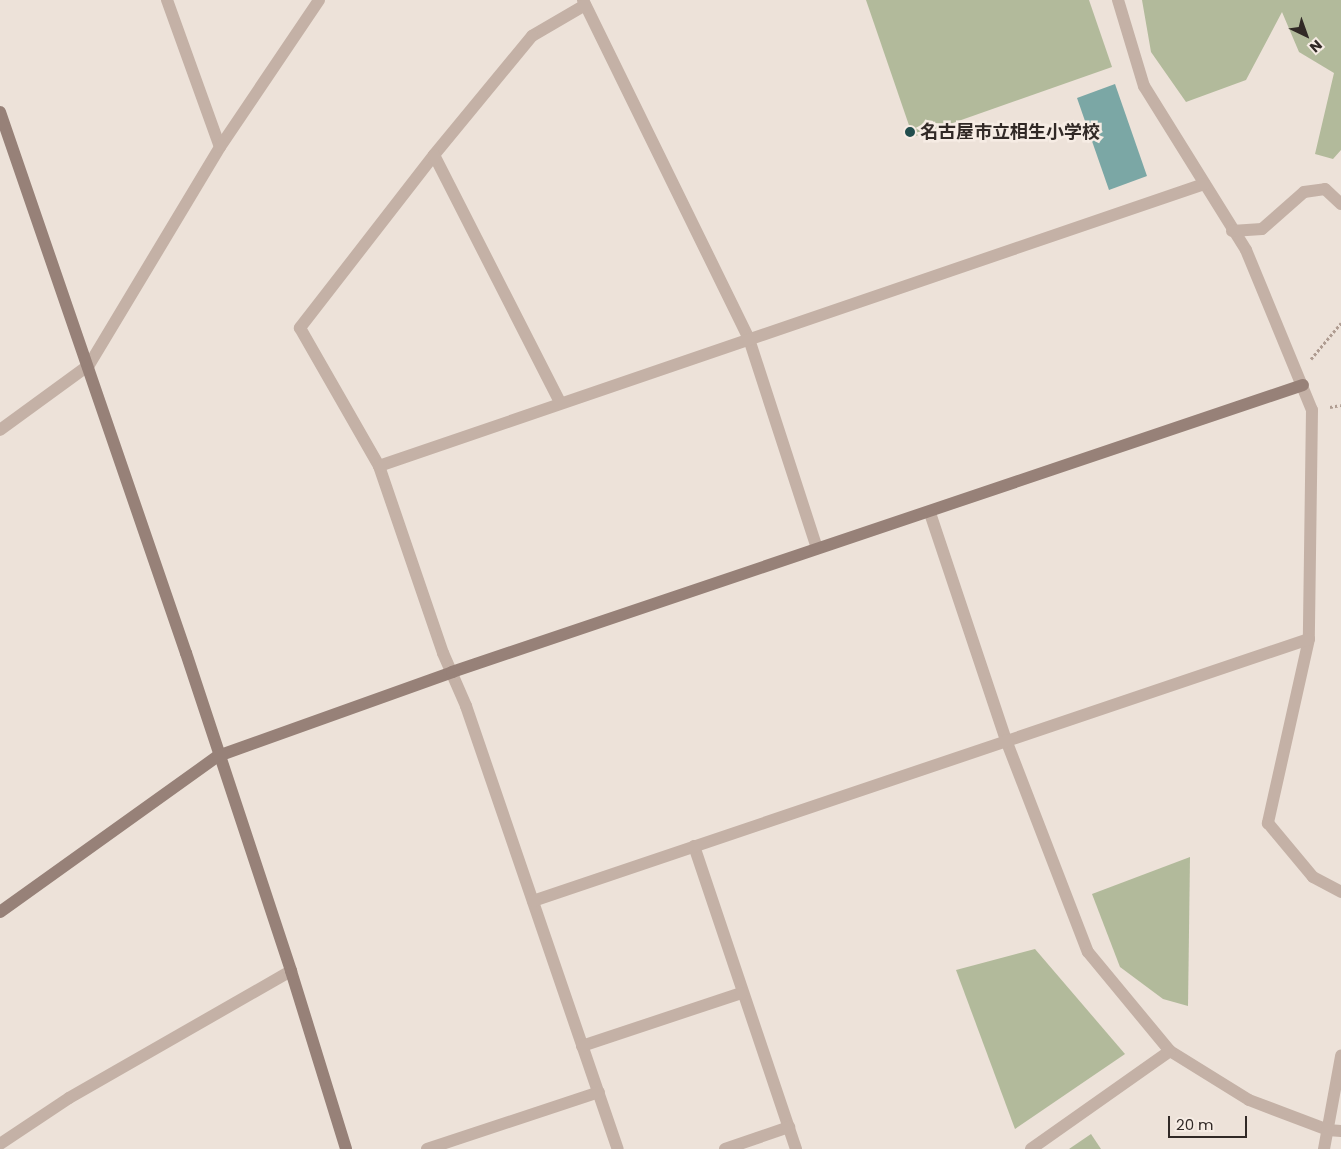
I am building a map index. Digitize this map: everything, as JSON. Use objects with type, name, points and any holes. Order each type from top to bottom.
[{"type":"street","points":[[167,0],[220,146]]},
{"type":"street","points":[[0,430],[89,365],[220,146],[319,0]]},
{"type":"street","points":[[1118,0],[1144,86],[1246,250],[1312,410],[1309,639],[1268,823],[1313,877],[1341,892]]},
{"type":"street","points":[[618,1149],[533,900],[379,466],[300,328],[434,155],[532,36],[584,2],[748,339],[817,548]]},
{"type":"street","points":[[0,112],[89,365],[291,971],[346,1149]]},
{"type":"street","points":[[434,155],[560,402]]},
{"type":"street","points":[[379,466],[560,402],[1204,184]]},
{"type":"street","points":[[1232,230],[1262,229],[1304,192],[1324,189],[1341,204]]},
{"type":"street","points":[[0,912],[218,756],[452,672],[817,548],[930,513],[1300,380]]},
{"type":"street","points":[[930,513],[1006,740],[1088,952],[1170,1052],[1249,1100],[1334,1130]]},
{"type":"street","points":[[533,900],[1309,639]]},
{"type":"street","points":[[694,846],[796,1149]]},
{"type":"street","points":[[0,1144],[69,1098],[291,971]]},
{"type":"street","points":[[582,1046],[742,993]]},
{"type":"street","points":[[1031,1149],[1170,1052]]},
{"type":"street","points":[[1324,1149],[1334,1130],[1341,1056]]},
{"type":"street","points":[[427,1149],[599,1092]]},
{"type":"street","points":[[725,1149],[789,1127]]},
{"type":"path","points":[[1300,380],[1341,323]]},
{"type":"green space","points":[[866,0],[1089,0],[1112,67],[913,137]]},
{"type":"green space","points":[[1142,0],[1341,0],[1341,150],[1333,159],[1315,154],[1334,73],[1299,52],[1282,12],[1246,80],[1186,102],[1151,52]]},
{"type":"green space","points":[[1190,857],[1188,1006],[1163,999],[1120,967],[1092,894]]},
{"type":"green space","points":[[1035,949],[1125,1054],[1015,1129],[956,970]]},
{"type":"green space","points":[[1091,1134],[1101,1149],[1069,1149]]},
{"type":"water","points":[[1115,84],[1147,176],[1109,190],[1077,98]]},
{"type":"place","name":"名古屋市立相生小学校","points":[[910,132]]}]
